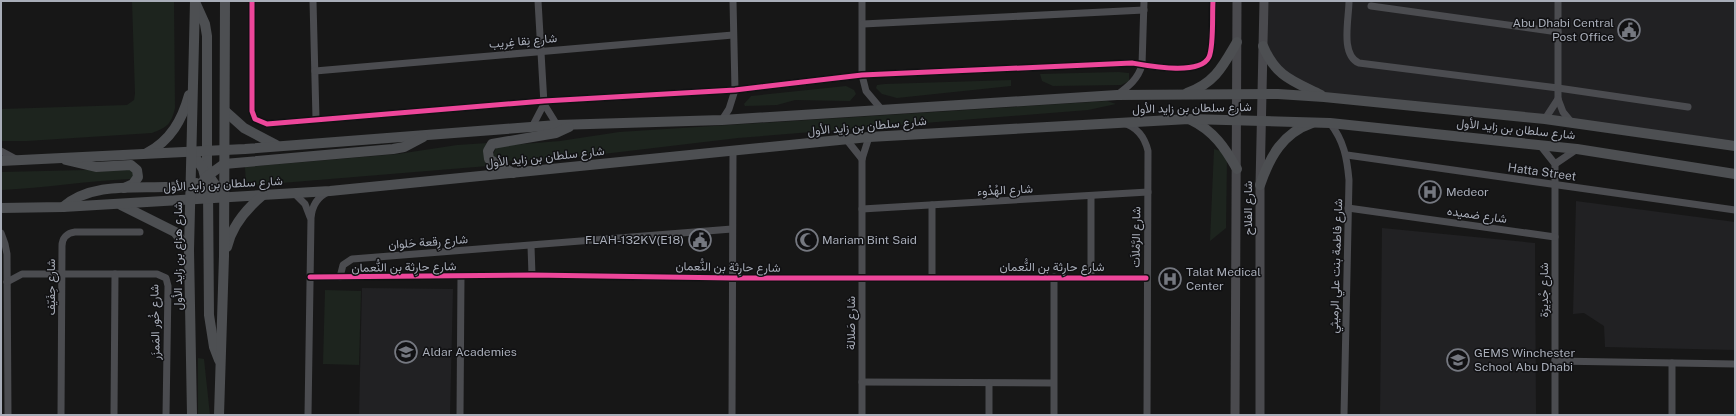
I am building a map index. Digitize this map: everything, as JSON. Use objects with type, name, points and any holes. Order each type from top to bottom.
[{"type":"main road","points":[[220,414],[224,256],[225,1]]},
{"type":"main road","name":"شارع الفلاح","points":[[1235,415],[1237,1]]},
{"type":"main road","name":"شارع الفلاح","points":[[1260,415],[1260,184],[1264,1]]},
{"type":"main road","points":[[195,2],[207,36],[206,151],[209,315],[214,347],[221,363]]},
{"type":"main road","name":"شارع هزاع بن زايد الأول","points":[[192,415],[189,250],[195,2]]},
{"type":"main road","points":[[1182,95],[1197,90],[1214,78],[1237,42]]},
{"type":"main road","points":[[1263,46],[1268,58],[1282,75],[1324,97]]},
{"type":"main road","points":[[145,154],[161,144],[173,132],[184,112],[193,81]]},
{"type":"main road","name":"شارع سلطان بن زايد الأول","points":[[1,161],[224,150],[557,125],[722,120],[1117,95],[1262,94],[1324,97],[1545,119],[1735,146]]},
{"type":"main road","points":[[225,111],[244,128],[278,146]]},
{"type":"main road","points":[[1189,119],[1200,124],[1217,138],[1236,169]]},
{"type":"main road","name":"شارع سلطان بن زايد الأول","points":[[1,208],[63,207],[330,191],[733,152],[869,137],[1189,119],[1330,123],[1577,149],[1735,174]]},
{"type":"main road","points":[[1260,184],[1267,166],[1282,142],[1292,133],[1317,122]]},
{"type":"main road","points":[[513,173],[489,158],[488,151],[492,144],[556,132],[572,125]]},
{"type":"main road","points":[[63,207],[70,201],[86,193],[122,189],[191,185],[224,164],[393,149],[404,147],[426,135]]},
{"type":"main road","points":[[191,199],[224,150]]},
{"type":"main road","points":[[192,152],[224,197]]},
{"type":"main road","points":[[60,158],[92,166],[127,165],[134,167],[139,174],[136,181],[122,189]]},
{"type":"main road","points":[[224,256],[234,228],[249,208],[263,195]]},
{"type":"main road","points":[[119,204],[175,232],[186,243],[189,250]]},
{"type":"street","points":[[252,1],[252,111],[255,119],[267,124],[316,119],[735,90],[862,75],[1132,63],[1190,68],[1201,66],[1206,62],[1210,52],[1213,1]]},
{"type":"street","points":[[313,1],[316,119]]},
{"type":"street","points":[[538,1],[544,103],[557,125]]},
{"type":"street","points":[[722,120],[730,109],[735,90],[733,1]]},
{"type":"street","points":[[862,1],[862,75],[866,91],[882,110]]},
{"type":"street","points":[[1117,95],[1131,84],[1140,72],[1142,65],[1144,1]]},
{"type":"street","points":[[1349,1],[1348,50],[1355,61],[1364,64],[1558,88],[1688,107]]},
{"type":"street","points":[[1558,1],[1558,99],[1563,112],[1572,123]]},
{"type":"street","points":[[1371,6],[1558,32]]},
{"type":"street","points":[[862,24],[1144,10]]},
{"type":"street","name":"شارع نِقا غِريب","points":[[315,71],[541,50],[733,35]]},
{"type":"street","points":[[1545,119],[1558,99]]},
{"type":"street","points":[[532,127],[544,103]]},
{"type":"street","name":"شارع الرَّمْلاَت","points":[[1119,122],[1135,129],[1146,143],[1148,151],[1146,278],[1147,415]]},
{"type":"street","name":"شارع فاطمة بنت علي الرميثي","points":[[1330,123],[1344,143],[1347,155],[1349,180],[1344,415]]},
{"type":"street","name":"شارع صَلالة","points":[[862,415],[862,159],[869,137]]},
{"type":"street","points":[[846,139],[862,159]]},
{"type":"street","points":[[1539,145],[1555,164],[1577,149]]},
{"type":"street","points":[[1,151],[18,160]]},
{"type":"street","points":[[732,415],[733,152]]},
{"type":"street","name":"Hatta Street","points":[[1347,155],[1735,210]]},
{"type":"street","name":"شارع جْدِيرَة","points":[[1555,164],[1555,415]]},
{"type":"street","points":[[308,415],[311,218],[312,211],[318,199],[330,191]]},
{"type":"street","name":"شارع الهُدُوء","points":[[862,209],[1148,192]]},
{"type":"street","points":[[294,193],[305,204],[311,218]]},
{"type":"street","points":[[1091,196],[1091,277]]},
{"type":"street","points":[[932,205],[932,278]]},
{"type":"street","name":"شارع ضميده","points":[[1348,208],[1555,237]]},
{"type":"street","name":"شارع رِقعة حَلوان","points":[[340,277],[343,265],[352,259],[732,229]]},
{"type":"street","name":"شارع حِفَيّف","points":[[61,415],[62,242],[67,235],[75,232],[140,232]]},
{"type":"street","points":[[1,233],[6,244],[4,254],[7,265],[7,282],[4,304],[4,397],[8,415]]},
{"type":"street","points":[[530,246],[532,275]]},
{"type":"street","points":[[7,265],[22,274]]},
{"type":"street","name":"شارع خُور المَمزَر","points":[[7,282],[22,274],[157,274],[166,278],[168,282],[166,415]]},
{"type":"street","points":[[114,415],[115,274]]},
{"type":"street","name":"شارع حارِثة بن النُّعمان","points":[[310,277],[532,275],[732,278],[1146,278]]},
{"type":"street","points":[[460,415],[461,276]]},
{"type":"street","points":[[1054,277],[1054,415]]},
{"type":"street","points":[[1554,361],[1735,364]]},
{"type":"street","points":[[1672,363],[1672,415]]},
{"type":"street","points":[[862,382],[1053,383]]},
{"type":"street","points":[[989,383],[989,415]]},
{"type":"shaded area","points":[[132,1],[174,1],[175,108],[168,125],[152,133],[27,141],[1,141],[1,109],[127,105],[134,100]]},
{"type":"shaded area","points":[[1268,1],[1735,1],[1735,141],[1536,114],[1320,93],[1286,74],[1268,50]]},
{"type":"shaded area","points":[[1129,73],[1129,81],[1121,85],[1053,86],[1042,81],[1040,74]]},
{"type":"shaded area","points":[[1011,80],[1011,86],[897,98],[882,94],[876,88],[877,85],[885,84]]},
{"type":"shaded area","points":[[846,86],[854,90],[856,94],[850,101],[795,100],[777,105],[745,106],[744,104],[751,96]]},
{"type":"shaded area","points":[[1107,101],[1116,104],[1088,110],[738,138],[561,159],[502,161],[495,158],[493,155],[496,148],[500,146],[560,141],[619,132]]},
{"type":"shaded area","points":[[488,143],[485,161],[488,166],[246,186],[245,167],[398,154],[457,145]]},
{"type":"shaded area","points":[[1214,149],[1221,151],[1227,158],[1226,228],[1210,241]]},
{"type":"shaded area","points":[[129,169],[134,172],[133,178],[130,179],[1,190],[1,172]]},
{"type":"shaded area","points":[[1576,201],[1735,222],[1735,350],[1605,347],[1604,326],[1584,313],[1573,314]]},
{"type":"shaded area","name":"GEMS Winchester School Abu Dhabi","points":[[1382,228],[1535,243],[1536,415],[1380,415]]},
{"type":"shaded area","name":"Aldar Academies","points":[[362,288],[453,289],[450,415],[359,415]]},
{"type":"shaded area","points":[[325,290],[361,291],[359,365],[323,364]]},
{"type":"shaded area","points":[[198,358],[204,359],[210,415],[198,415]]},
{"type":"cycle path","points":[[252,1],[252,111],[255,119],[267,124],[544,101],[735,90],[862,75],[1132,63],[1161,67],[1185,68],[1204,63],[1209,57],[1211,52],[1213,1]]},
{"type":"cycle path","points":[[310,277],[532,275],[732,278],[1146,278]]},
{"type":"place","name":"Abu Dhabi Central Post Office","points":[[1629,30]]},
{"type":"place","name":"Medeor","points":[[1430,192]]},
{"type":"place","name":"FLAH-132KV(E18)","points":[[700,240]]},
{"type":"place","name":"Mariam Bint Said","points":[[807,240]]},
{"type":"place","name":"Talat Medical Center","points":[[1170,279]]},
{"type":"place","name":"Aldar Academies","points":[[406,352]]},
{"type":"place","name":"GEMS Winchester School Abu Dhabi","points":[[1458,360]]}]
